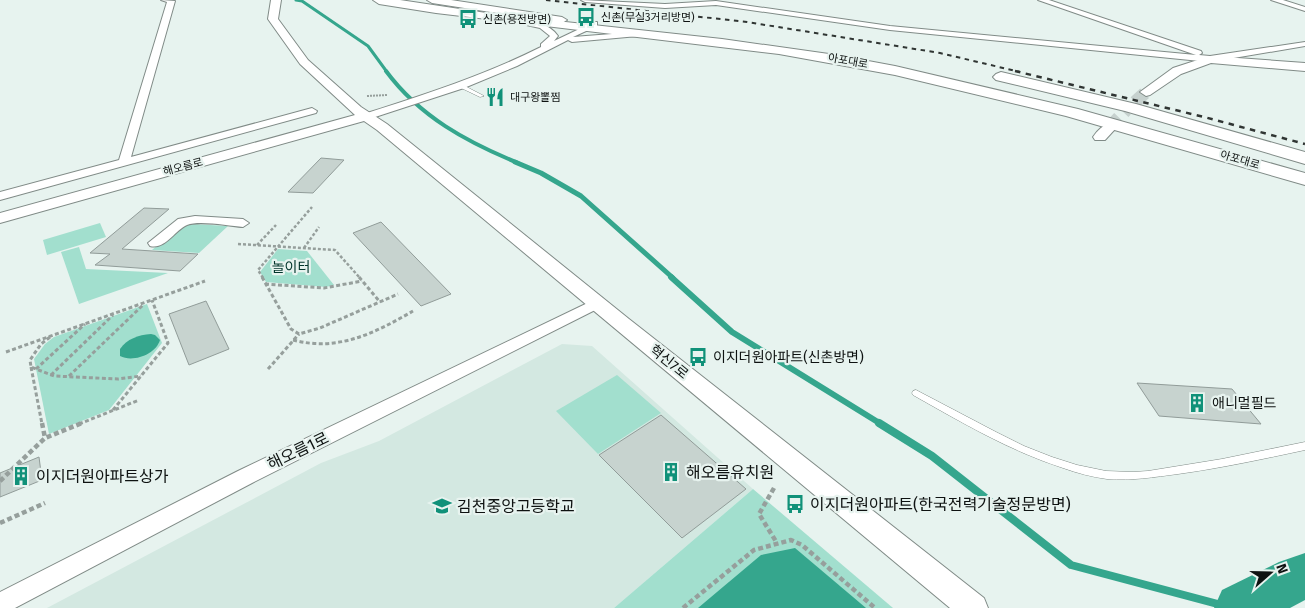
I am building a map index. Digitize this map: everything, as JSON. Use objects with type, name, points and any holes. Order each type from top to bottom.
[{"type":"main road","name":"아포대로","points":[[379,0],[562,20],[653,34],[728,41],[837,59],[990,91],[1305,179]]},
{"type":"main road","name":"아포대로","points":[[401,2],[504,18],[591,25],[840,56],[974,82],[1035,97],[1305,173]]},
{"type":"main road","points":[[728,41],[772,41],[843,48],[964,70]]},
{"type":"main road","points":[[728,41],[924,82],[1105,132],[1305,193]]},
{"type":"main road","points":[[984,73],[1130,107],[1305,158]]},
{"type":"street","points":[[124,161],[171,1],[165,0]]},
{"type":"street","name":"혁신7로","points":[[276,0],[273,19],[304,62],[366,106],[382,127],[973,608]]},
{"type":"street","points":[[375,0],[401,2]]},
{"type":"street","points":[[432,0],[562,20]]},
{"type":"street","points":[[585,0],[665,6],[736,0]]},
{"type":"street","points":[[1042,0],[1192,50],[1210,59]]},
{"type":"street","points":[[1275,0],[1305,8]]},
{"type":"street","points":[[716,3],[890,28],[1305,67]]},
{"type":"street","points":[[504,18],[549,29],[554,36],[542,49]]},
{"type":"street","points":[[366,106],[406,104],[461,86],[514,64],[591,25]]},
{"type":"street","points":[[542,49],[584,38],[653,34]]},
{"type":"street","points":[[1146,92],[1177,71],[1210,59],[1305,44]]},
{"type":"street","name":"해오름로","points":[[0,218],[366,106]]},
{"type":"street","points":[[0,196],[312,111]]},
{"type":"street","points":[[155,243],[183,222],[195,220],[243,223]]},
{"type":"street","name":"해오름1로","points":[[0,604],[245,477],[598,303]]},
{"type":"lane","points":[[461,86],[482,96]]},
{"type":"lane","points":[[916,392],[1020,448],[1083,470],[1119,475],[1133,476],[1195,468],[1305,446]]},
{"type":"path","points":[[366,106],[394,94]]},
{"type":"path","points":[[298,334],[291,329],[264,284],[258,270],[312,207]]},
{"type":"path","points":[[257,246],[276,225]]},
{"type":"path","points":[[303,249],[320,227]]},
{"type":"path","points":[[238,244],[335,250],[380,302]]},
{"type":"path","points":[[264,284],[324,288],[362,280]]},
{"type":"path","points":[[6,352],[205,281]]},
{"type":"path","points":[[268,369],[298,334],[320,328],[398,294]]},
{"type":"path","points":[[113,410],[168,343],[152,300]]},
{"type":"path","points":[[69,377],[144,303]]},
{"type":"path","points":[[293,340],[315,345],[337,343],[388,325],[413,311]]},
{"type":"path","points":[[50,375],[116,313]]},
{"type":"path","points":[[36,370],[87,323]]},
{"type":"path","points":[[45,438],[30,360],[34,352],[52,336]]},
{"type":"path","points":[[30,367],[50,375],[69,377],[118,378],[141,376]]},
{"type":"path","points":[[0,481],[45,438],[139,400]]},
{"type":"path","points":[[774,488],[759,514],[776,543]]},
{"type":"path","points":[[0,523],[45,503]]},
{"type":"path","points":[[683,608],[754,550],[791,540],[802,545],[875,608]]},
{"type":"shaded area","points":[[151,334],[160,340],[158,345],[149,353],[137,358],[120,356],[120,349],[129,340]]},
{"type":"shaded area","name":"김천중앙고등학교","points":[[562,344],[592,346],[753,489],[614,608],[47,608],[321,463],[379,441]]},
{"type":"shaded area","points":[[795,548],[866,608],[698,608],[761,555]]},
{"type":"green space","points":[[100,223],[106,237],[47,255],[43,240]]},
{"type":"green space","points":[[192,224],[228,226],[199,253],[152,250],[178,228]]},
{"type":"green space","points":[[79,247],[86,269],[168,273],[79,304],[61,252]]},
{"type":"green space","name":"놀이터","points":[[278,249],[307,251],[334,285],[326,287],[266,282],[260,272]]},
{"type":"green space","points":[[147,304],[162,343],[109,410],[49,434],[34,359],[45,344],[54,337]]},
{"type":"green space","points":[[617,375],[661,413],[598,454],[556,411]]},
{"type":"green space","points":[[753,489],[893,608],[614,608]]},
{"type":"building","points":[[321,158],[344,160],[313,193],[288,192]]},
{"type":"building","points":[[144,208],[169,209],[122,249],[198,254],[180,271],[95,265],[110,254],[90,253]]},
{"type":"building","points":[[381,222],[451,294],[421,306],[353,233]]},
{"type":"building","points":[[206,301],[229,349],[189,365],[169,314]]},
{"type":"building","name":"애니멀필드","points":[[1137,383],[1232,389],[1261,424],[1159,416]]},
{"type":"building","name":"해오름유치원","points":[[661,415],[746,489],[682,538],[599,455]]},
{"type":"building","name":"이지더원아파트상가","points":[[39,457],[42,480],[0,497],[0,473]]},
{"type":"waterway","points":[[296,0],[302,1],[368,46],[387,72]]},
{"type":"waterway","points":[[386,71],[399,87],[429,115],[463,137],[518,163]]},
{"type":"waterway","points":[[515,162],[541,173],[581,196],[673,278]]},
{"type":"waterway","points":[[671,277],[732,332],[881,424]]},
{"type":"waterway","points":[[879,423],[932,456],[1071,565],[1233,608]]},
{"type":"waterway","points":[[1240,608],[1297,578],[1305,576]]},
{"type":"tunnel","points":[[1135,102],[1146,92]]},
{"type":"tunnel","points":[[1110,127],[1126,110]]},
{"type":"railway","points":[[546,0],[747,22],[940,53],[1020,72]]},
{"type":"railway","points":[[1015,71],[1204,117],[1305,144]]},
{"type":"place","name":"신촌(무실3거리방면)","points":[[586,17]]},
{"type":"place","name":"신촌(용전방면)","points":[[468,19]]},
{"type":"place","name":"대구왕뽈찜","points":[[495,97]]},
{"type":"place","name":"이지더원아파트(신촌방면)","points":[[698,357]]},
{"type":"place","name":"애니멀필드","points":[[1197,403]]},
{"type":"place","name":"해오름유치원","points":[[671,472]]},
{"type":"place","name":"이지더원아파트상가","points":[[21,476]]},
{"type":"place","name":"이지더원아파트(한국전력기술정문방면)","points":[[795,504]]},
{"type":"place","name":"김천중앙고등학교","points":[[442,506]]}]
